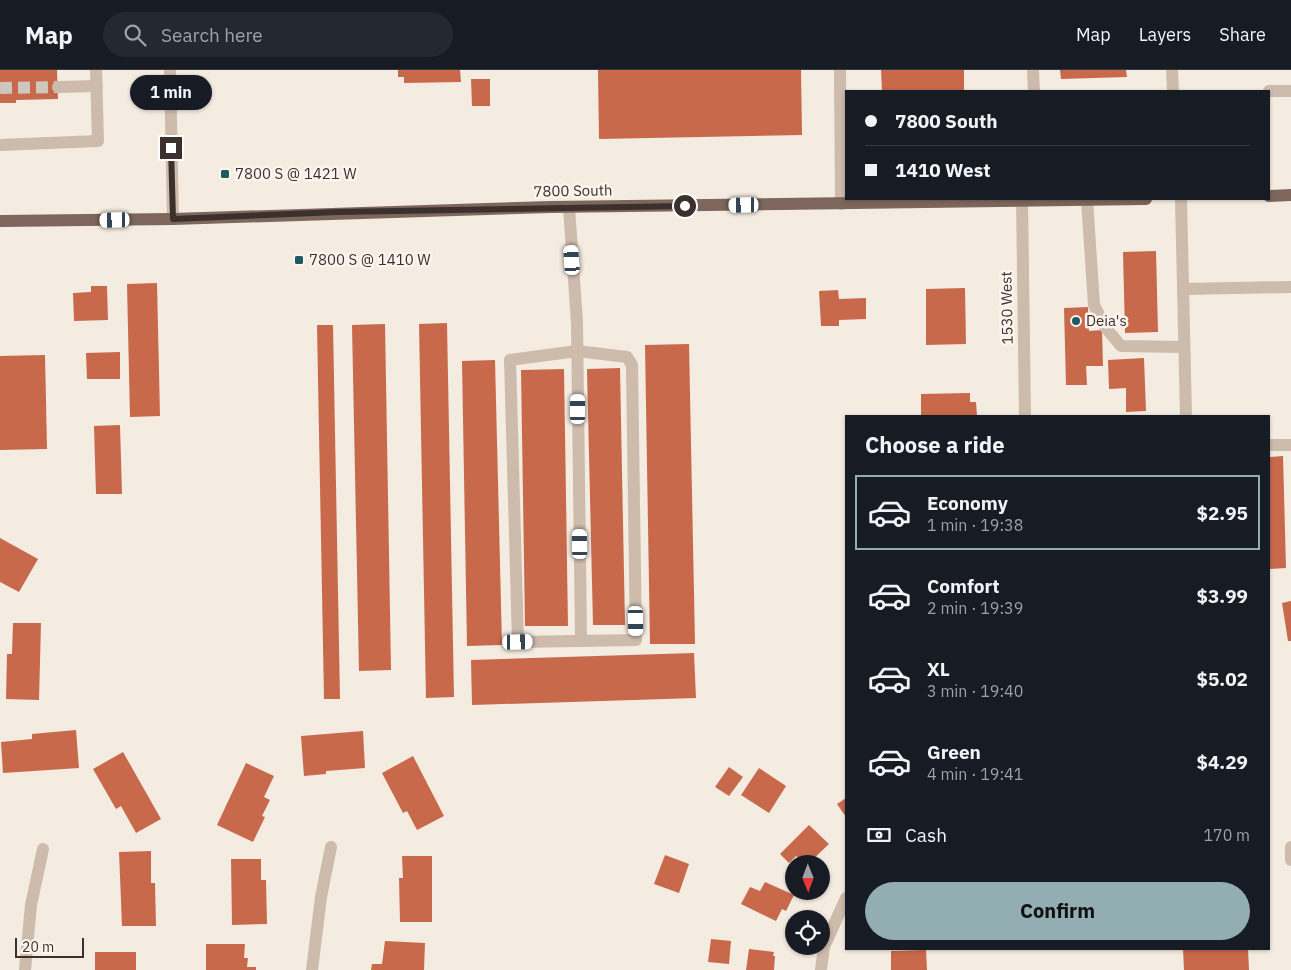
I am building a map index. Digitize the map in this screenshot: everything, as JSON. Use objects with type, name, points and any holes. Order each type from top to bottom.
[{"type":"main road","points":[[1270,196],[1291,195]]},
{"type":"main road","name":"7800 South","points":[[0,221],[173,219],[319,213],[568,207],[1087,200]]},
{"type":"street","points":[[0,144],[98,141],[96,70]]},
{"type":"street","points":[[170,70],[173,219]]},
{"type":"street","points":[[840,70],[841,204]]},
{"type":"street","points":[[1033,70],[1034,90]]},
{"type":"street","points":[[1172,70],[1173,90]]},
{"type":"street","points":[[58,87],[97,86]]},
{"type":"street","points":[[1270,91],[1291,91]]},
{"type":"street","name":"1530 West","points":[[1021,200],[1025,415]]},
{"type":"street","points":[[1087,200],[1094,305],[1106,327],[1120,346],[1184,347]]},
{"type":"street","points":[[1181,200],[1186,415]]},
{"type":"street","points":[[568,207],[577,351],[581,641]]},
{"type":"street","points":[[1183,289],[1291,287]]},
{"type":"street","points":[[577,351],[627,356],[632,365],[636,640],[518,642],[510,360],[577,351]]},
{"type":"street","points":[[1270,445],[1291,445]]},
{"type":"street","points":[[312,970],[320,897],[332,847]]},
{"type":"street","points":[[1291,847],[1291,860]]},
{"type":"street","points":[[25,970],[31,905],[43,849]]},
{"type":"street","points":[[821,970],[824,947],[845,900]]},
{"type":"building","points":[[0,70],[57,70],[58,99],[16,100],[16,103],[0,103]]},
{"type":"building","points":[[398,70],[460,70],[461,82],[404,83],[404,77],[398,77]]},
{"type":"building","points":[[598,70],[801,70],[802,135],[599,139]]},
{"type":"building","points":[[881,70],[964,70],[964,90],[882,90]]},
{"type":"building","points":[[1060,70],[1126,70],[1127,77],[1061,79]]},
{"type":"building","points":[[471,79],[490,79],[490,106],[472,106]]},
{"type":"building","points":[[1156,251],[1158,332],[1125,333],[1123,252]]},
{"type":"building","points":[[157,283],[160,416],[130,417],[127,284]]},
{"type":"building","points":[[91,286],[107,286],[108,320],[74,321],[73,293],[91,292]]},
{"type":"building","points":[[965,288],[966,344],[926,345],[926,289]]},
{"type":"building","points":[[838,290],[839,299],[866,298],[866,319],[839,320],[839,326],[821,326],[819,291]]},
{"type":"building","points":[[1088,307],[1089,331],[1102,330],[1103,366],[1086,366],[1087,385],[1066,385],[1064,308]]},
{"type":"building","points":[[447,323],[454,697],[426,698],[419,324]]},
{"type":"building","points":[[385,324],[391,670],[359,671],[352,325]]},
{"type":"building","points":[[317,325],[333,325],[340,699],[324,699]]},
{"type":"building","points":[[689,344],[695,644],[650,644],[645,345]]},
{"type":"building","points":[[120,352],[120,379],[87,379],[86,353]]},
{"type":"building","points":[[45,355],[47,449],[0,450],[0,356]]},
{"type":"building","points":[[1144,358],[1146,411],[1126,412],[1126,388],[1109,389],[1108,360]]},
{"type":"building","points":[[495,360],[502,645],[467,646],[462,361]]},
{"type":"building","points":[[620,368],[625,625],[593,625],[587,369]]},
{"type":"building","points":[[564,369],[568,626],[525,626],[521,370]]},
{"type":"building","points":[[970,393],[970,402],[976,402],[977,415],[921,415],[921,394]]},
{"type":"building","points":[[120,425],[122,494],[96,494],[94,426]]},
{"type":"building","points":[[1283,456],[1286,568],[1270,569],[1270,457]]},
{"type":"building","points":[[0,538],[38,559],[19,592],[0,582]]},
{"type":"building","points":[[1291,601],[1291,641],[1288,641],[1282,603]]},
{"type":"building","points":[[13,623],[41,623],[39,700],[6,699],[7,654],[12,654]]},
{"type":"building","points":[[694,653],[696,698],[472,705],[471,660]]},
{"type":"building","points":[[76,730],[79,768],[3,773],[1,742],[32,739],[32,734]]},
{"type":"building","points":[[363,731],[365,768],[326,771],[326,774],[304,776],[301,736]]},
{"type":"building","points":[[123,752],[161,819],[136,833],[121,806],[116,809],[93,769]]},
{"type":"building","points":[[413,756],[444,816],[417,830],[407,811],[403,813],[382,773]]},
{"type":"building","points":[[246,763],[274,776],[264,797],[270,800],[262,816],[265,817],[253,842],[217,825]]},
{"type":"building","points":[[729,767],[743,777],[729,796],[715,787]]},
{"type":"building","points":[[759,768],[786,786],[769,813],[741,795]]},
{"type":"building","points":[[845,799],[845,816],[837,804]]},
{"type":"building","points":[[809,825],[829,844],[817,855],[785,855],[785,859],[780,854]]},
{"type":"building","points":[[151,851],[151,883],[155,883],[156,926],[122,926],[119,852]]},
{"type":"building","points":[[665,855],[689,864],[679,893],[654,884]]},
{"type":"building","points":[[402,856],[432,856],[432,922],[400,922],[399,878],[403,878]]},
{"type":"building","points":[[231,859],[261,859],[261,880],[266,880],[267,924],[232,925]]},
{"type":"building","points":[[765,882],[785,891],[785,900],[792,900],[786,910],[782,909],[776,921],[741,904],[750,887],[760,891]]},
{"type":"building","points":[[711,939],[731,941],[729,964],[708,962]]},
{"type":"building","points":[[385,941],[425,943],[424,970],[371,970],[372,964],[382,964]]},
{"type":"building","points":[[206,944],[245,944],[244,958],[248,958],[247,967],[256,967],[256,970],[206,970]]},
{"type":"building","points":[[749,949],[774,952],[774,970],[746,970]]},
{"type":"building","points":[[926,950],[927,970],[891,970],[891,951]]},
{"type":"building","points":[[1183,950],[1248,950],[1249,970],[1184,970]]},
{"type":"building","points":[[95,952],[136,952],[136,970],[95,970]]},
{"type":"tunnel","points":[[0,88],[58,87]]},
{"type":"place","name":"7800 S @ 1421 W","points":[[225,174]]},
{"type":"place","name":"7800 S @ 1410 W","points":[[299,260]]},
{"type":"place","name":"Deia's","points":[[1076,321]]},
{"type":"route","points":[[171,148],[173,219],[338,212],[685,206]]}]
